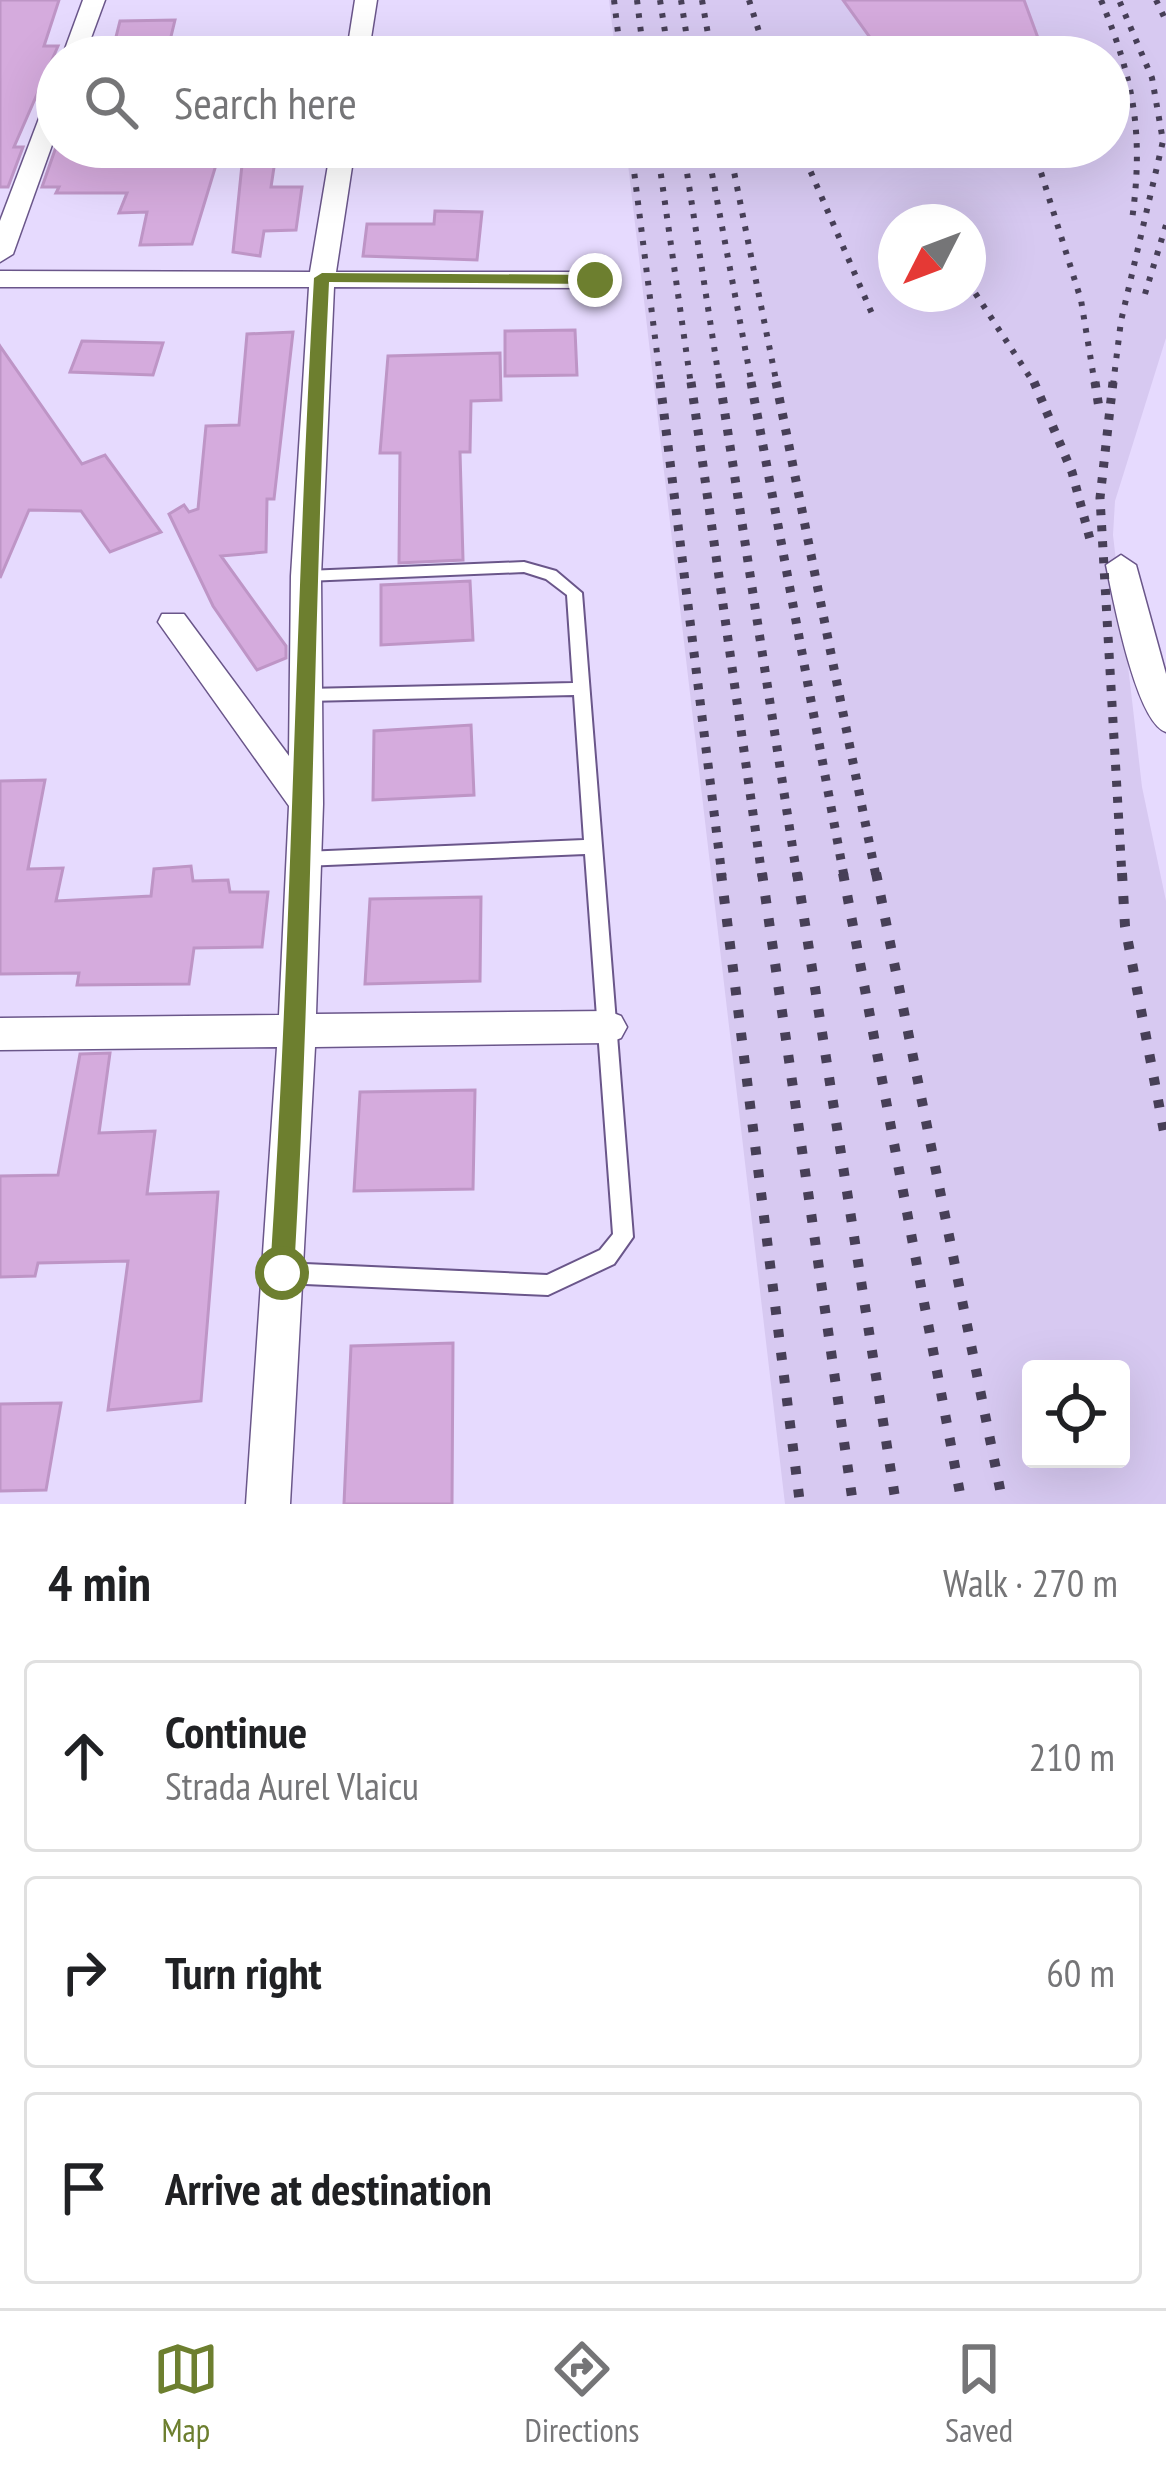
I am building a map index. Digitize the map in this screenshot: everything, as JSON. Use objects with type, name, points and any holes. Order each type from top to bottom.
[{"type":"street","points":[[81,36],[94,0]]},
{"type":"street","points":[[360,36],[366,0]]},
{"type":"street","points":[[0,254],[36,157]]},
{"type":"street","points":[[268,1504],[297,1031],[306,804],[306,576],[322,278],[340,168]]},
{"type":"street","points":[[0,279],[595,280]]},
{"type":"street","points":[[1121,565],[1151,633],[1166,720]]},
{"type":"street","points":[[173,622],[306,804]]},
{"type":"street","points":[[0,1034],[608,1027]]},
{"type":"lane","points":[[282,1273],[548,1285],[607,1257],[623,1237],[574,593],[551,575],[524,567],[306,576]]},
{"type":"lane","points":[[306,694],[581,689]]},
{"type":"lane","points":[[304,859],[593,848]]},
{"type":"shaded area","points":[[609,0],[1166,0],[1166,338],[1115,501],[1113,535],[1142,787],[1166,901],[1166,1504],[785,1504],[628,168],[1130,168],[1130,36],[613,36]]},
{"type":"building","points":[[0,0],[59,0],[47,36],[36,36],[36,96],[14,147],[23,147],[8,187],[0,187]]},
{"type":"building","points":[[843,0],[1024,0],[1037,36],[869,36]]},
{"type":"building","points":[[175,20],[171,36],[116,36],[120,21]]},
{"type":"building","points":[[49,168],[215,168],[192,244],[140,245],[147,212],[119,213],[127,193],[56,193],[59,187],[42,187]]},
{"type":"building","points":[[242,168],[274,168],[271,187],[302,187],[296,230],[264,231],[260,256],[233,252]]},
{"type":"building","points":[[435,211],[482,212],[477,260],[363,256],[367,224],[434,224]]},
{"type":"building","points":[[575,330],[577,375],[505,376],[505,331]]},
{"type":"building","points":[[293,332],[274,499],[267,499],[266,552],[221,556],[286,646],[286,658],[257,670],[213,606],[169,514],[184,505],[189,512],[198,509],[206,426],[239,425],[247,334]]},
{"type":"building","points":[[82,341],[163,343],[153,375],[70,372]]},
{"type":"building","points":[[0,346],[82,464],[105,455],[161,532],[110,552],[81,511],[29,510],[0,578]]},
{"type":"building","points":[[500,353],[501,400],[471,401],[470,452],[460,452],[463,560],[399,563],[400,453],[380,453],[388,356]]},
{"type":"building","points":[[470,581],[473,640],[381,645],[381,585]]},
{"type":"building","points":[[471,725],[474,795],[373,800],[374,731]]},
{"type":"building","points":[[45,780],[28,869],[63,868],[56,901],[151,896],[154,869],[191,866],[193,881],[228,880],[230,892],[268,892],[262,947],[194,948],[189,984],[77,985],[79,973],[0,974],[0,781]]},
{"type":"building","points":[[481,897],[480,981],[365,984],[370,899]]},
{"type":"building","points":[[110,1053],[99,1133],[155,1131],[147,1194],[218,1192],[201,1401],[108,1410],[128,1261],[38,1263],[35,1276],[0,1277],[0,1176],[58,1175],[80,1054]]},
{"type":"building","points":[[475,1090],[473,1189],[354,1191],[360,1092]]},
{"type":"building","points":[[453,1343],[452,1504],[344,1504],[351,1346]]},
{"type":"building","points":[[61,1403],[46,1490],[0,1491],[0,1404]]},
{"type":"railway","points":[[614,0],[618,36]]},
{"type":"railway","points":[[637,0],[641,36]]},
{"type":"railway","points":[[660,0],[666,36]]},
{"type":"railway","points":[[681,0],[687,36]]},
{"type":"railway","points":[[702,0],[708,36]]},
{"type":"railway","points":[[749,0],[760,36]]},
{"type":"railway","points":[[1101,0],[1114,36]]},
{"type":"railway","points":[[1113,385],[1121,321],[1163,141],[1152,78],[1119,0]]},
{"type":"railway","points":[[1156,0],[1166,21]]},
{"type":"railway","points":[[1130,92],[1137,160],[1132,220]]},
{"type":"railway","points":[[634,168],[661,385]]},
{"type":"railway","points":[[660,168],[691,385]]},
{"type":"railway","points":[[686,168],[720,385]]},
{"type":"railway","points":[[711,168],[752,385]]},
{"type":"railway","points":[[733,168],[777,385]]},
{"type":"railway","points":[[809,168],[873,316]]},
{"type":"railway","points":[[1040,168],[1081,300],[1095,385]]},
{"type":"railway","points":[[1145,294],[1166,225]]},
{"type":"railway","points":[[986,310],[1035,385]]},
{"type":"railway","points":[[660,382],[722,876]]},
{"type":"railway","points":[[691,382],[762,876]]},
{"type":"railway","points":[[720,382],[797,876]]},
{"type":"railway","points":[[751,382],[844,876]]},
{"type":"railway","points":[[776,382],[876,876]]},
{"type":"railway","points":[[1034,382],[1072,472],[1091,543]]},
{"type":"railway","points":[[1095,382],[1099,408]]},
{"type":"railway","points":[[1113,382],[1100,498],[1122,876]]},
{"type":"railway","points":[[721,873],[800,1504]]},
{"type":"railway","points":[[762,873],[853,1504]]},
{"type":"railway","points":[[797,873],[896,1504]]},
{"type":"railway","points":[[843,873],[962,1504]]},
{"type":"railway","points":[[876,873],[1003,1504]]},
{"type":"railway","points":[[1122,873],[1125,926],[1166,1142]]},
{"type":"route","points":[[282,1273],[297,1031],[306,804],[306,576],[322,278],[595,280]]}]
